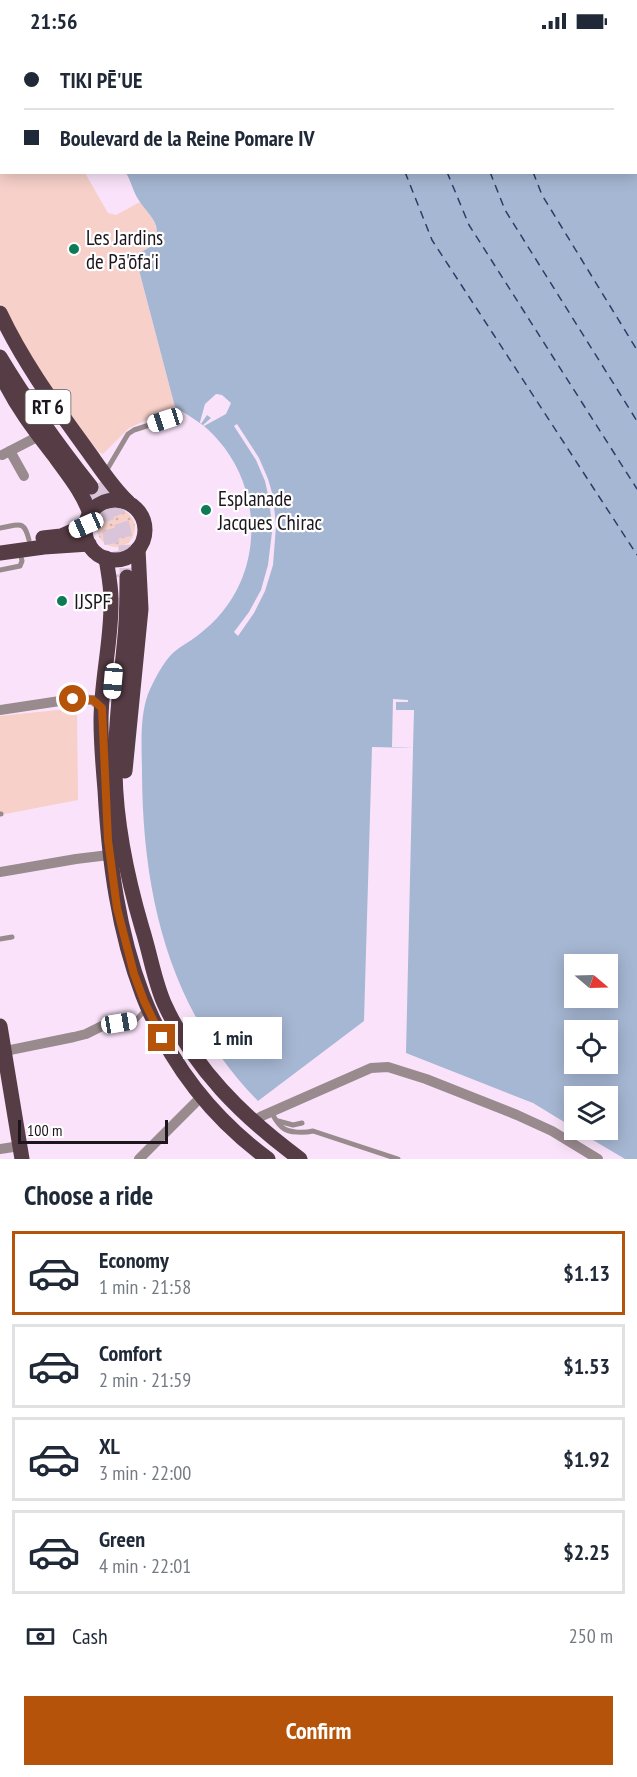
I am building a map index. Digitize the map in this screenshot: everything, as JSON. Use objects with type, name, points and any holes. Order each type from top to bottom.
[{"type":"main road","points":[[0,313],[31,370],[98,481],[137,509],[144,523],[144,538],[132,555],[115,560],[106,558],[89,544],[86,533],[88,520],[76,485],[2,382]]},
{"type":"main road","name":"RT 6","points":[[0,329],[20,368],[98,481]]},
{"type":"main road","name":"RT 6","points":[[0,357],[41,420],[98,481]]},
{"type":"main road","points":[[0,553],[61,536],[88,520],[97,507],[105,502],[114,500],[128,502]]},
{"type":"main road","points":[[0,544],[89,544]]},
{"type":"main road","points":[[132,894],[125,779],[141,609],[138,549]]},
{"type":"main road","points":[[106,558],[111,584],[111,611],[102,708],[105,798],[109,855],[117,908],[127,952],[146,1020],[214,1113],[265,1158]]},
{"type":"main road","points":[[105,798],[107,743],[122,577],[126,633],[118,703],[115,774],[120,838],[132,894],[164,1000],[182,1036],[214,1083],[253,1122],[300,1159]]},
{"type":"main road","points":[[0,1026],[2,1052],[21,1153]]},
{"type":"street","points":[[24,476],[6,453],[39,436]]},
{"type":"street","points":[[0,710],[73,699],[93,700],[102,708]]},
{"type":"street","points":[[0,872],[109,855]]},
{"type":"street","points":[[2,1052],[86,1034],[102,1026]]},
{"type":"street","points":[[253,1122],[274,1116],[371,1068],[388,1067],[426,1079],[517,1115],[552,1131],[598,1159]]},
{"type":"street","points":[[139,1159],[201,1097]]},
{"type":"street","points":[[0,1149],[21,1153]]},
{"type":"lane","points":[[98,481],[128,434],[165,420]]},
{"type":"lane","points":[[0,528],[20,524],[27,529],[20,566],[0,570]]},
{"type":"lane","points":[[0,939],[12,937]]},
{"type":"lane","points":[[102,1026],[146,1020]]},
{"type":"lane","points":[[274,1116],[294,1125],[302,1123]]},
{"type":"lane","points":[[274,1116],[286,1130],[313,1131],[398,1159]]},
{"type":"shaded area","name":"Les Jardins de Pā'ōfa'i","points":[[0,174],[86,174],[108,213],[116,215],[140,202],[155,224],[156,238],[147,249],[137,253],[138,267],[175,407],[129,428],[103,454],[99,452],[32,362],[0,303]]},
{"type":"shaded area","points":[[116,509],[129,515],[135,528],[129,541],[116,547],[103,541],[97,528],[103,515]]},
{"type":"shaded area","points":[[77,708],[78,800],[0,815],[0,716]]},
{"type":"water","points":[[126,174],[637,174],[637,1159],[625,1159],[593,1140],[618,1140],[618,1086],[564,1086],[564,1122],[533,1103],[406,1053],[413,748],[372,747],[364,1021],[258,1101],[228,1066],[203,1029],[183,991],[167,950],[148,865],[144,821],[142,724],[148,694],[166,661],[214,621],[236,592],[245,570],[250,548],[251,525],[249,502],[232,459],[208,430],[175,407],[135,255],[148,249],[155,238],[156,226],[138,199]]},
{"type":"pier","points":[[216,394],[222,395],[231,403],[226,414],[204,426],[211,418],[207,415],[201,424],[200,422],[205,404]]},
{"type":"pier","points":[[237,424],[259,458],[268,479],[273,496],[276,526],[273,565],[265,591],[254,613],[238,636],[234,632],[249,612],[261,590],[268,565],[272,532],[251,532],[251,527],[272,526],[265,481],[256,460],[234,426]]},
{"type":"pier","points":[[393,699],[408,700],[408,702],[396,702],[396,710],[414,710],[413,748],[392,747]]},
{"type":"ferry route","points":[[406,174],[432,240],[637,555]]},
{"type":"ferry route","points":[[448,174],[469,225],[637,489]]},
{"type":"ferry route","points":[[491,174],[505,210],[637,421]]},
{"type":"ferry route","points":[[534,174],[542,195],[637,350]]},
{"type":"tunnel","points":[[100,482],[114,506],[122,527],[125,538],[127,577]]},
{"type":"tunnel","points":[[91,487],[104,513],[110,532],[117,577]]},
{"type":"place","name":"Les Jardins de Pā'ōfa'i","points":[[74,249]]},
{"type":"place","name":"Esplanade Jacques Chirac","points":[[206,510]]},
{"type":"place","name":"IJSPF","points":[[62,601]]},
{"type":"route","points":[[73,699],[93,700],[102,708],[108,840],[117,908],[134,974],[162,1038]]}]
